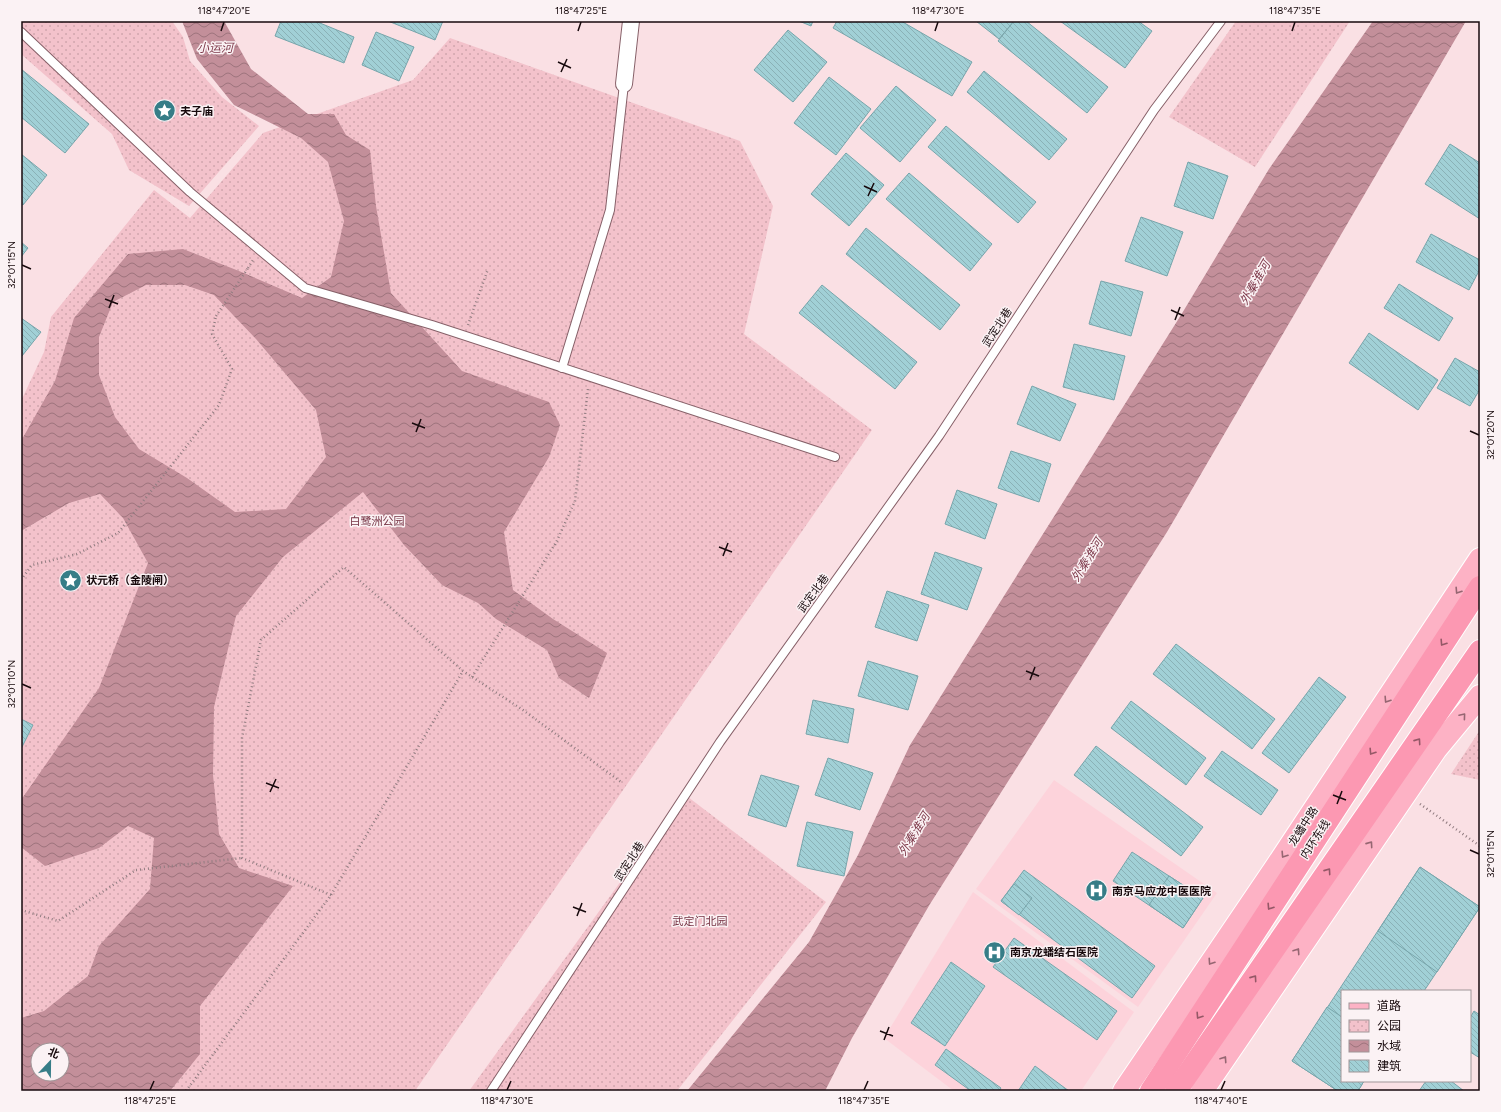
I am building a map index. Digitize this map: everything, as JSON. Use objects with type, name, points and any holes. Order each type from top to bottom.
[{"type":"highway","name":"内环东线","points":[[1150,1091],[1480,587]]},
{"type":"highway","points":[[1176,1091],[1480,651]]},
{"type":"main road","name":"龙蟠中路","points":[[1124,1091],[1276,867],[1480,559]]},
{"type":"main road","points":[[1202,1091],[1338,890],[1436,749],[1480,696]]},
{"type":"street","points":[[624,84],[631,21]]},
{"type":"lane","name":"武定北巷","points":[[492,1091],[720,742],[939,436],[1154,110],[1221,21]]},
{"type":"lane","points":[[21,32],[190,192],[306,288],[432,325],[835,457]]},
{"type":"lane","points":[[562,368],[610,210],[624,84]]},
{"type":"path","points":[[21,580],[32,565],[77,554],[118,532],[219,405],[232,370],[212,334],[216,316],[248,268]]},
{"type":"path","points":[[464,336],[488,270]]},
{"type":"path","points":[[472,677],[556,543],[576,501],[589,376]]},
{"type":"path","points":[[242,858],[242,738],[261,640],[344,566],[463,671],[523,710],[621,782]]},
{"type":"path","points":[[186,1091],[213,1057],[331,895],[463,671]]},
{"type":"path","points":[[1405,794],[1458,829],[1480,846]]},
{"type":"path","points":[[21,910],[58,921],[136,870],[242,858],[331,895]]},
{"type":"shaded area","name":"南京马应龙中医医院","points":[[1054,780],[1217,893],[1138,1007],[976,889]]},
{"type":"shaded area","name":"南京龙蟠结石医院","points":[[973,892],[1134,1012],[1081,1091],[954,1091],[884,1038]]},
{"type":"green space","name":"夫子庙","points":[[21,21],[172,21],[183,37],[190,61],[222,97],[259,126],[189,206],[129,170],[112,134],[21,54]]},
{"type":"green space","points":[[1236,21],[1350,21],[1255,167],[1169,117]]},
{"type":"green space","name":"白鹭洲公园","points":[[450,38],[740,141],[773,206],[744,334],[872,430],[415,1091],[21,1091],[21,401],[44,352],[51,317],[154,190],[190,218],[263,133],[413,80]]},
{"type":"green space","points":[[1480,730],[1480,780],[1451,774]]},
{"type":"green space","name":"武定门北园","points":[[684,794],[826,902],[677,1091],[469,1091]]},
{"type":"water","name":"小运河","points":[[182,21],[224,21],[251,69],[308,114],[334,114],[346,135],[370,150],[376,206],[391,293],[462,371],[549,402],[560,425],[549,457],[504,532],[513,590],[553,619],[607,653],[589,698],[559,678],[547,650],[496,619],[478,603],[442,585],[404,545],[363,492],[283,557],[236,616],[214,707],[213,775],[219,834],[239,868],[293,886],[200,1006],[200,1054],[170,1091],[21,1091],[21,1018],[44,1011],[88,976],[99,946],[150,889],[154,838],[128,826],[99,848],[45,866],[21,847],[21,800],[99,688],[148,563],[123,518],[100,494],[69,503],[21,531],[21,441],[55,381],[74,318],[128,254],[183,249],[302,298],[331,277],[344,221],[328,162],[301,138],[234,105],[197,59]],"holes":[[[146,285],[185,285],[214,295],[256,339],[316,410],[326,457],[286,509],[235,512],[187,478],[139,449],[115,417],[99,375],[99,337],[113,302]]]},
{"type":"water","name":"外秦淮河","points":[[1373,21],[1466,21],[1167,532],[930,904],[852,1038],[825,1091],[687,1091],[809,942],[858,855],[910,745],[1181,315],[1269,169]]},
{"type":"building","points":[[281,21],[315,21],[354,37],[344,63],[275,36]]},
{"type":"building","points":[[388,21],[443,21],[435,40]]},
{"type":"building","points":[[799,21],[813,21],[811,26]]},
{"type":"building","points":[[837,21],[901,21],[972,62],[952,96],[833,28]]},
{"type":"building","points":[[976,21],[1014,21],[999,39]]},
{"type":"building","points":[[1014,21],[1026,21],[1108,87],[1087,113],[998,41]]},
{"type":"building","points":[[1060,21],[1138,21],[1152,31],[1125,68]]},
{"type":"building","points":[[788,30],[827,62],[793,102],[754,70]]},
{"type":"building","points":[[376,32],[414,47],[399,81],[362,65]]},
{"type":"building","points":[[21,69],[89,124],[65,153],[21,117]]},
{"type":"building","points":[[984,71],[1067,139],[1049,160],[967,92]]},
{"type":"building","points":[[829,77],[871,109],[836,155],[794,123]]},
{"type":"building","points":[[896,86],[936,120],[900,162],[860,128]]},
{"type":"building","points":[[946,126],[1036,202],[1018,223],[928,147]]},
{"type":"building","points":[[1450,144],[1480,163],[1480,219],[1425,184]]},
{"type":"building","points":[[846,153],[884,185],[849,226],[811,194]]},
{"type":"building","points":[[21,154],[47,175],[23,205],[21,204]]},
{"type":"building","points":[[1188,162],[1228,176],[1213,219],[1174,206]]},
{"type":"building","points":[[909,173],[992,244],[970,271],[886,199]]},
{"type":"building","points":[[1141,217],[1183,232],[1167,276],[1125,261]]},
{"type":"building","points":[[866,228],[960,305],[940,330],[846,254]]},
{"type":"building","points":[[1431,234],[1480,260],[1480,269],[1469,290],[1416,262]]},
{"type":"building","points":[[21,242],[28,248],[21,257]]},
{"type":"building","points":[[1101,281],[1143,292],[1131,336],[1089,324]]},
{"type":"building","points":[[1399,284],[1453,318],[1439,341],[1384,308]]},
{"type":"building","points":[[822,285],[917,362],[895,389],[799,313]]},
{"type":"building","points":[[21,318],[41,332],[22,356],[21,355]]},
{"type":"building","points":[[1369,333],[1438,380],[1418,410],[1349,363]]},
{"type":"building","points":[[1074,344],[1125,356],[1114,400],[1063,387]]},
{"type":"building","points":[[1455,358],[1480,372],[1480,389],[1470,406],[1437,388]]},
{"type":"building","points":[[1032,386],[1076,404],[1060,441],[1017,424]]},
{"type":"building","points":[[1011,451],[1051,464],[1039,502],[998,488]]},
{"type":"building","points":[[957,490],[997,504],[985,539],[945,524]]},
{"type":"building","points":[[935,552],[982,568],[967,610],[921,594]]},
{"type":"building","points":[[887,591],[929,605],[917,641],[875,627]]},
{"type":"building","points":[[1176,644],[1275,719],[1252,749],[1153,674]]},
{"type":"building","points":[[868,661],[918,676],[908,710],[858,696]]},
{"type":"building","points":[[1319,677],[1346,697],[1289,773],[1262,753]]},
{"type":"building","points":[[813,700],[854,709],[848,743],[806,734]]},
{"type":"building","points":[[1131,701],[1206,758],[1186,785],[1111,728]]},
{"type":"building","points":[[21,719],[33,725],[21,749]]},
{"type":"building","points":[[1096,746],[1203,827],[1181,856],[1074,775]]},
{"type":"building","points":[[1222,751],[1278,790],[1261,815],[1204,776]]},
{"type":"building","points":[[828,758],[873,773],[860,810],[815,795]]},
{"type":"building","points":[[761,775],[799,786],[786,827],[748,815]]},
{"type":"building","points":[[807,822],[853,832],[844,876],[797,866]]},
{"type":"building","points":[[1132,852],[1203,898],[1183,928],[1113,881]]},
{"type":"building","points":[[1420,867],[1480,907],[1425,990],[1341,990],[1341,1082],[1363,1082],[1358,1091],[1338,1091],[1292,1061]]},
{"type":"building","points":[[1420,867],[1480,907],[1437,972],[1378,931]]},
{"type":"building","points":[[1024,870],[1155,966],[1132,998],[1001,901]]},
{"type":"building","points":[[1169,876],[1203,898],[1183,928],[1149,905]]},
{"type":"building","points":[[1014,884],[1032,898],[1019,915],[1001,901]]},
{"type":"building","points":[[1014,938],[1117,1011],[1097,1040],[993,967]]},
{"type":"building","points":[[951,962],[985,986],[945,1046],[911,1023]]},
{"type":"building","points":[[1327,1007],[1341,1016],[1341,1082],[1363,1082],[1358,1091],[1338,1091],[1292,1061]]},
{"type":"building","points":[[1474,1011],[1480,1015],[1480,1058],[1471,1053],[1471,1016]]},
{"type":"building","points":[[946,1049],[1001,1088],[999,1091],[971,1091],[935,1065]]},
{"type":"building","points":[[1035,1066],[1069,1091],[1018,1091]]},
{"type":"building","points":[[1425,1082],[1452,1082],[1464,1091],[1419,1091]]},
{"type":"place","name":"夫子庙","points":[[164,111]]},
{"type":"place","name":"状元桥（金陵闸）","points":[[71,580]]},
{"type":"place","name":"南京马应龙中医医院","points":[[1097,891]]},
{"type":"place","name":"南京龙蟠结石医院","points":[[995,952]]}]
